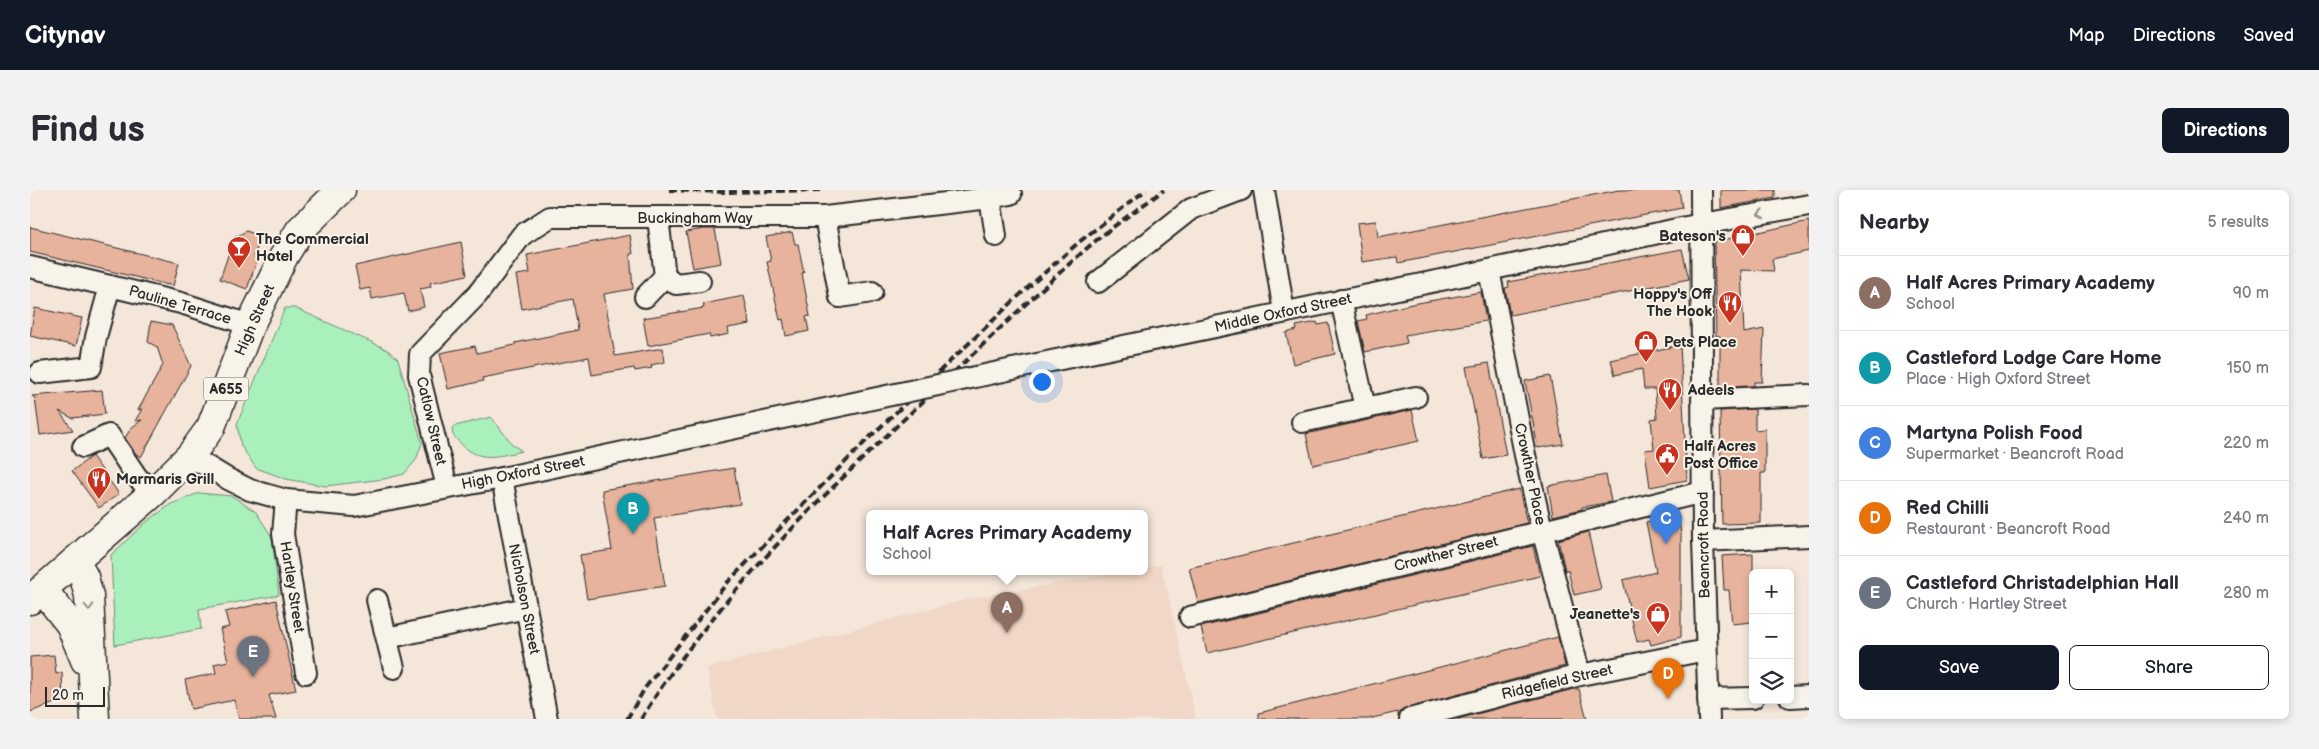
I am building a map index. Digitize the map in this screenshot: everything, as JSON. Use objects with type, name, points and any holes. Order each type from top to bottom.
[{"type":"main road","name":"High Street","points":[[75,561],[153,493],[190,456],[211,427],[250,325],[284,256],[300,230],[341,190]]},
{"type":"main road","name":"A655","points":[[36,595],[75,561]]},
{"type":"main road","points":[[75,561],[84,577],[89,596],[95,719]]},
{"type":"main road","points":[[36,595],[70,624],[92,677]]},
{"type":"street","points":[[1098,282],[1191,209],[1241,190]]},
{"type":"street","points":[[1264,190],[1284,312]]},
{"type":"street","name":"Beancroft Road","points":[[1701,190],[1702,542],[1709,719]]},
{"type":"street","name":"Buckingham Way","points":[[420,354],[477,295],[522,235],[550,217],[825,217],[1011,194]]},
{"type":"street","points":[[990,198],[996,236]]},
{"type":"street","name":"Middle Oxford Street","points":[[863,401],[1702,224],[1809,205]]},
{"type":"street","points":[[825,217],[837,302],[872,292]]},
{"type":"street","points":[[658,218],[665,276],[676,284],[700,281]]},
{"type":"street","name":"Pauline Terrace","points":[[30,267],[181,303],[250,325]]},
{"type":"street","name":"Crowther Place","points":[[1490,270],[1525,455],[1542,530],[1580,675]]},
{"type":"street","points":[[645,297],[665,276]]},
{"type":"street","name":"Pauline Terrace","points":[[40,373],[91,367],[96,337],[110,286]]},
{"type":"street","points":[[1341,300],[1365,408]]},
{"type":"street","name":"Catlow Street","points":[[420,354],[419,375],[447,487]]},
{"type":"street","points":[[1702,400],[1809,394]]},
{"type":"street","points":[[1302,422],[1416,397]]},
{"type":"street","name":"High Oxford Street","points":[[190,456],[243,486],[286,500],[354,506],[502,478],[863,401]]},
{"type":"street","points":[[83,448],[109,435],[137,477],[153,493]]},
{"type":"street","name":"Nicholson Street","points":[[502,478],[547,719]]},
{"type":"street","name":"Crowther Street","points":[[1190,617],[1703,492]]},
{"type":"street","name":"Hartley Street","points":[[286,500],[283,534],[306,673]]},
{"type":"street","points":[[1702,542],[1809,536]]},
{"type":"street","points":[[378,600],[394,668]]},
{"type":"street","points":[[387,638],[526,608]]},
{"type":"street","name":"Ridgefield Street","points":[[1410,719],[1580,675],[1706,650]]},
{"type":"street","points":[[1794,696],[1809,696]]},
{"type":"street","points":[[1708,699],[1749,698]]},
{"type":"shaded area","points":[[1161,565],[1196,719],[717,719],[707,668],[968,599],[1105,575],[1148,575],[1148,567]]},
{"type":"green space","points":[[285,308],[295,308],[380,346],[398,359],[422,443],[416,460],[404,474],[384,479],[325,486],[286,479],[256,468],[241,446],[237,424]]},
{"type":"green space","points":[[491,417],[513,445],[522,451],[484,456],[469,450],[453,435],[452,428],[455,426]]},
{"type":"green space","points":[[199,493],[232,496],[256,512],[272,537],[279,595],[199,609],[201,629],[115,645],[111,555],[145,523],[171,504]]},
{"type":"building","points":[[1619,190],[1679,190],[1682,208],[1398,263],[1397,257],[1362,262],[1357,223],[1376,221],[1378,237]]},
{"type":"building","points":[[1721,190],[1775,190],[1775,198],[1721,208]]},
{"type":"building","points":[[1809,221],[1809,251],[1772,259],[1774,271],[1741,270],[1744,333],[1764,329],[1762,382],[1754,382],[1754,386],[1720,387],[1720,336],[1716,336],[1714,242]]},
{"type":"building","points":[[30,227],[179,263],[173,286],[30,252]]},
{"type":"building","points":[[715,229],[721,263],[693,268],[686,232]]},
{"type":"building","name":"The Commercial Hotel","points":[[246,231],[261,236],[254,257],[258,258],[247,289],[220,279],[234,238]]},
{"type":"building","points":[[792,232],[795,244],[798,244],[810,316],[806,317],[809,331],[786,336],[783,319],[780,320],[767,262],[771,261],[766,237]]},
{"type":"building","points":[[630,235],[633,254],[630,254],[633,289],[604,294],[615,356],[663,348],[665,362],[651,365],[652,368],[635,371],[634,368],[592,375],[589,357],[482,378],[483,381],[448,389],[440,353],[475,346],[477,353],[578,330],[573,299],[522,309],[516,275],[530,273],[527,255]]},
{"type":"building","points":[[461,242],[467,275],[430,283],[431,287],[420,289],[424,307],[408,311],[404,293],[372,299],[370,288],[360,290],[355,266]]},
{"type":"building","points":[[1682,249],[1689,279],[1510,315],[1505,288],[1509,287],[1508,282]]},
{"type":"building","points":[[1481,292],[1486,321],[1405,335],[1407,343],[1365,352],[1358,321],[1367,319],[1366,315],[1412,304]]},
{"type":"building","points":[[744,296],[750,324],[728,328],[729,334],[710,338],[709,334],[648,346],[643,318],[704,308],[703,304]]},
{"type":"building","points":[[35,308],[82,318],[76,346],[30,336]]},
{"type":"building","points":[[151,321],[172,325],[191,366],[141,457],[136,454],[125,438],[131,428],[142,420],[135,421],[142,409],[138,410],[163,365],[157,347],[148,342]]},
{"type":"building","points":[[1317,322],[1318,325],[1328,323],[1335,354],[1293,364],[1286,333],[1297,330],[1296,326]]},
{"type":"building","points":[[1680,345],[1687,480],[1650,487],[1645,450],[1654,449],[1651,419],[1657,418],[1655,389],[1644,389],[1642,369],[1615,375],[1611,360]]},
{"type":"building","points":[[1489,363],[1506,455],[1483,459],[1466,367]]},
{"type":"building","points":[[1550,376],[1563,444],[1538,448],[1525,381]]},
{"type":"building","points":[[102,390],[105,414],[72,418],[59,411],[73,430],[40,435],[35,398],[32,396]]},
{"type":"building","points":[[1755,409],[1755,430],[1765,429],[1765,473],[1761,473],[1761,523],[1722,524],[1720,411]]},
{"type":"building","points":[[1412,410],[1419,441],[1313,465],[1306,434]]},
{"type":"building","points":[[92,456],[119,494],[99,508],[72,471]]},
{"type":"building","points":[[734,468],[740,504],[654,518],[665,586],[587,599],[580,555],[612,550],[602,490]]},
{"type":"building","points":[[1606,475],[1611,502],[1582,507],[1582,509],[1553,516],[1548,486]]},
{"type":"building","points":[[1519,489],[1527,523],[1198,603],[1189,568]]},
{"type":"building","points":[[1678,516],[1681,533],[1681,637],[1651,645],[1649,639],[1637,642],[1623,580],[1656,572],[1646,522]]},
{"type":"building","points":[[1588,532],[1601,589],[1574,595],[1568,570],[1565,570],[1558,540]]},
{"type":"building","points":[[1533,546],[1540,576],[1207,653],[1201,627]]},
{"type":"building","points":[[1753,554],[1753,569],[1749,569],[1749,622],[1732,624],[1729,590],[1724,590],[1722,556]]},
{"type":"building","points":[[276,600],[296,690],[269,695],[276,719],[239,719],[234,700],[191,709],[185,680],[216,673],[214,664],[228,661],[220,629],[229,627],[225,612]]},
{"type":"building","points":[[1558,637],[1565,666],[1407,708],[1401,711],[1398,717],[1398,712],[1368,719],[1259,719],[1259,713]]},
{"type":"building","points":[[54,655],[56,674],[62,672],[63,700],[30,712],[30,657]]},
{"type":"building","points":[[1579,689],[1587,719],[1457,719]]},
{"type":"railway","points":[[669,190],[725,192],[824,190]]},
{"type":"railway","points":[[627,719],[645,688],[727,583],[785,523],[871,436],[1023,292],[1079,242],[1146,190]]},
{"type":"railway","points":[[641,719],[671,673],[704,630],[739,587],[813,507],[1066,267],[1105,234],[1164,190]]},
{"type":"place","name":"Bateson's","points":[[1743,257]]},
{"type":"place","name":"The Commercial Hotel","points":[[239,269]]},
{"type":"place","name":"Hoppy's Off The Hook","points":[[1730,324]]},
{"type":"place","name":"Pets Place","points":[[1646,363]]},
{"type":"place","name":"Adeels","points":[[1670,411]]},
{"type":"place","name":"Half Acres Post Office","points":[[1667,476]]},
{"type":"place","name":"Marmaris Grill","points":[[99,500]]},
{"type":"place","name":"Castleford Lodge Care Home","points":[[633,534]]},
{"type":"place","name":"Martyna Polish Food","points":[[1666,544]]},
{"type":"place","name":"Half Acres Primary Academy","points":[[1007,633]]},
{"type":"place","name":"Jeanette's","points":[[1658,635]]},
{"type":"place","name":"Castleford Christadelphian Hall","points":[[253,677]]},
{"type":"place","name":"Red Chilli","points":[[1668,699]]}]
